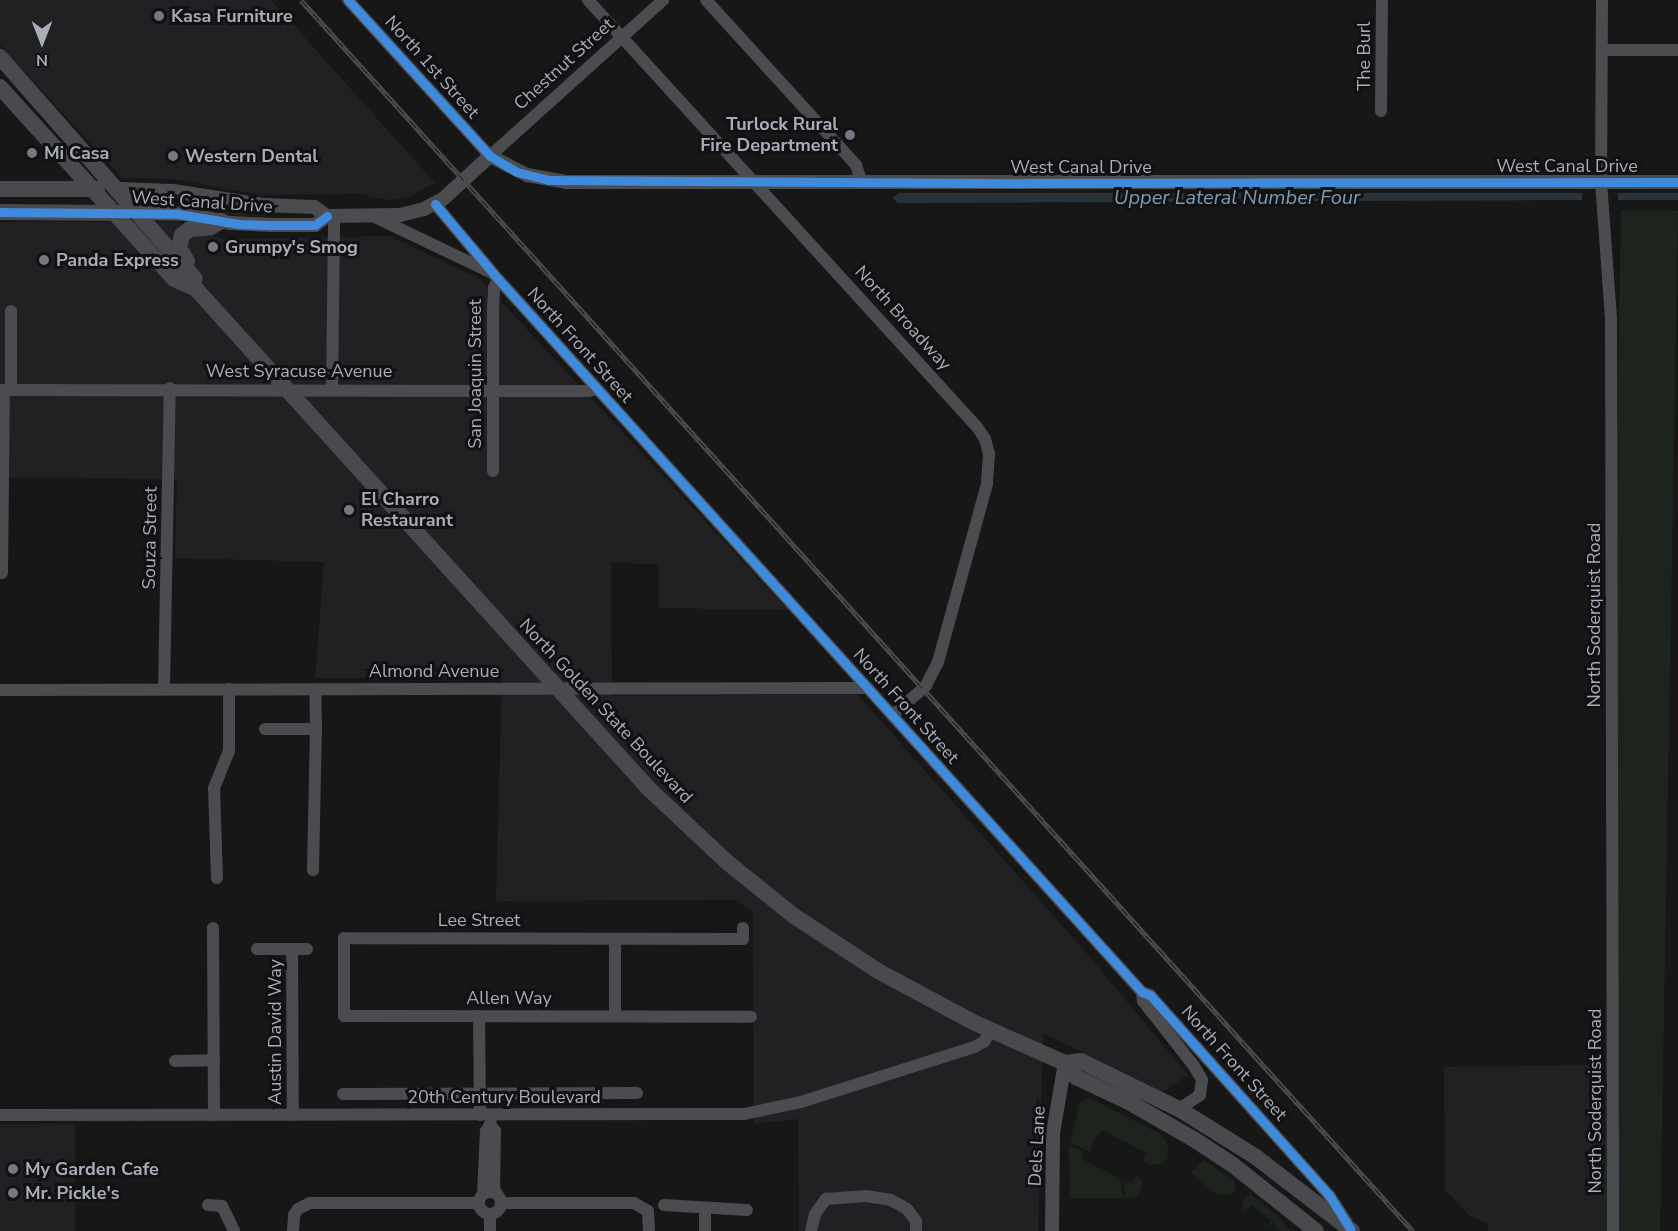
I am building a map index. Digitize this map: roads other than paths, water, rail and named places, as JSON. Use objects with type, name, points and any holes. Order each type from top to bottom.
[{"type":"main road","name":"North Golden State Boulevard","points":[[0,57],[119,189],[195,284],[286,389],[556,688],[686,825],[771,898],[878,971],[991,1031],[1065,1063],[1076,1077],[1146,1111],[1213,1152],[1309,1228]]},
{"type":"main road","name":"North Golden State Boulevard","points":[[0,87],[174,279],[195,284]]},
{"type":"main road","name":"West Canal Drive","points":[[0,189],[119,189]]},
{"type":"main road","name":"West Canal Drive","points":[[0,212],[139,213]]},
{"type":"main road","points":[[195,284],[193,268],[179,248],[180,237],[190,229],[212,227],[221,221]]},
{"type":"main road","name":"North Golden State Boulevard","points":[[1065,1063],[1081,1061],[1179,1110],[1266,1164],[1351,1230]]},
{"type":"street","name":"North 1st Street","points":[[348,0],[490,156]]},
{"type":"street","name":"North Broadway","points":[[588,0],[977,427],[988,448],[987,484],[938,662],[926,686],[892,715]]},
{"type":"street","name":"Chestnut Street","points":[[490,156],[620,36],[663,0]]},
{"type":"street","points":[[706,0],[856,165],[861,180]]},
{"type":"street","name":"The Burl","points":[[1382,0],[1382,111]]},
{"type":"street","name":"North Soderquist Road","points":[[1602,0],[1601,182],[1611,317],[1613,1231]]},
{"type":"street","points":[[1602,50],[1678,50]]},
{"type":"street","name":"West Canal Drive","points":[[119,189],[173,191],[262,206],[314,207],[331,216],[400,215],[435,204],[465,182],[490,156],[517,172],[554,181],[1678,182]]},
{"type":"street","name":"North Front Street","points":[[435,204],[495,276],[597,389],[1142,992],[1150,994],[1329,1194],[1351,1230]]},
{"type":"street","name":"West Canal Drive","points":[[139,213],[189,214],[246,224],[315,225],[331,216]]},
{"type":"street","points":[[331,216],[332,390]]},
{"type":"street","points":[[372,216],[495,276]]},
{"type":"street","name":"San Joaquin Street","points":[[493,471],[493,294],[495,276]]},
{"type":"street","points":[[2,573],[5,390],[11,311]]},
{"type":"street","name":"West Syracuse Avenue","points":[[5,390],[170,388],[589,391],[597,389]]},
{"type":"street","name":"Souza Street","points":[[164,689],[170,388]]},
{"type":"street","name":"Almond Avenue","points":[[0,690],[868,688]]},
{"type":"street","points":[[217,878],[214,788],[229,751],[229,689]]},
{"type":"street","points":[[313,870],[315,690]]},
{"type":"street","points":[[265,729],[316,729]]},
{"type":"street","points":[[213,928],[214,1115]]},
{"type":"street","name":"Lee Street","points":[[344,938],[743,939],[743,928]]},
{"type":"street","name":"Allen Way","points":[[344,938],[344,1016],[751,1017]]},
{"type":"street","points":[[615,939],[615,1016]]},
{"type":"street","points":[[257,949],[307,949]]},
{"type":"street","name":"Austin David Way","points":[[292,949],[293,1115]]},
{"type":"street","name":"North Front Street","points":[[1142,992],[1143,1001],[1194,1066],[1202,1080],[1200,1095],[1179,1110]]},
{"type":"street","points":[[479,1016],[480,1094],[487,1118],[495,1131],[494,1188],[499,1199],[500,1210],[490,1215],[483,1212],[481,1198],[487,1118]]},
{"type":"street","name":"20th Century Boulevard","points":[[0,1115],[293,1115],[487,1118],[730,1115],[801,1102],[974,1047],[984,1042],[991,1031]]},
{"type":"street","points":[[175,1061],[214,1060]]},
{"type":"street","name":"Dels Lane","points":[[1052,1231],[1053,1133],[1065,1063]]},
{"type":"street","points":[[343,1094],[637,1093]]},
{"type":"street","points":[[293,1231],[294,1215],[298,1209],[310,1203],[481,1198],[490,1192],[499,1199],[634,1203],[648,1211],[649,1231]]},
{"type":"street","points":[[811,1231],[815,1214],[826,1199],[866,1196],[891,1200],[907,1209],[916,1221],[916,1231]]},
{"type":"street","points":[[207,1205],[222,1206],[234,1231]]},
{"type":"street","points":[[664,1205],[696,1205],[705,1209],[747,1210]]},
{"type":"street","points":[[705,1209],[705,1231]]},
{"type":"street","points":[[490,1215],[490,1231]]},
{"type":"water","name":"Upper Lateral Number Four","points":[[899,193],[1582,193],[1582,200],[898,203],[892,198]]},
{"type":"water","points":[[1618,193],[1678,193],[1678,200],[1618,200]]},
{"type":"railway","points":[[301,0],[1413,1231]]},
{"type":"place","name":"Kasa Furniture","points":[[159,16]]},
{"type":"place","name":"Turlock Rural Fire Department","points":[[850,135]]},
{"type":"place","name":"Mi Casa","points":[[32,153]]},
{"type":"place","name":"Western Dental","points":[[173,156]]},
{"type":"place","name":"Grumpy's Smog","points":[[213,247]]},
{"type":"place","name":"Panda Express","points":[[44,260]]},
{"type":"place","name":"El Charro Restaurant","points":[[349,510]]},
{"type":"place","name":"My Garden Cafe","points":[[13,1169]]},
{"type":"place","name":"Mr. Pickle's","points":[[13,1193]]}]
